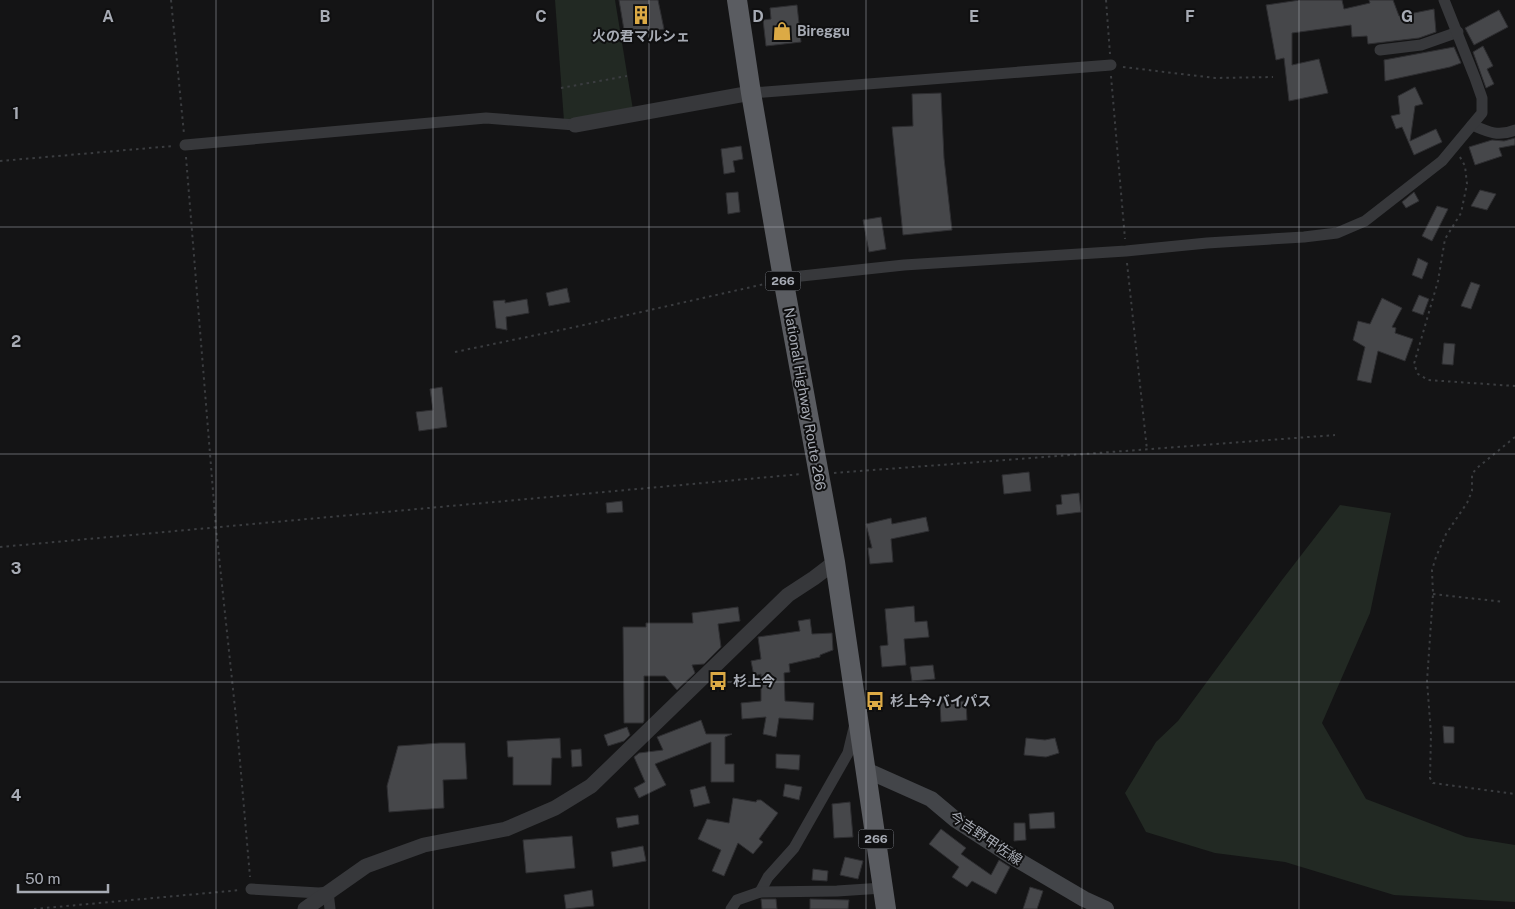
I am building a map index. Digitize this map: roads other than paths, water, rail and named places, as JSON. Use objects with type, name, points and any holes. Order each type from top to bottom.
[{"type":"highway","name":"National Highway Route 266","points":[[737,0],[751,93],[834,562],[866,770]]},
{"type":"highway","name":"266","points":[[866,770],[886,909]]},
{"type":"main road","name":"今吉野甲佐線","points":[[866,770],[931,800],[956,820],[1011,856],[1084,899],[1106,909]]},
{"type":"street","points":[[783,278],[904,265],[1126,251],[1207,243],[1304,237],[1337,233],[1365,222],[1442,161],[1482,113],[1482,98],[1444,0]]},
{"type":"street","points":[[1380,50],[1421,45],[1458,32]]},
{"type":"street","points":[[185,145],[486,118],[575,125],[751,93],[1110,65]]},
{"type":"street","points":[[1472,125],[1487,132],[1504,134],[1515,130]]},
{"type":"street","points":[[305,909],[366,866],[424,845],[506,829],[554,808],[591,786],[788,595],[834,562]]},
{"type":"street","points":[[760,892],[768,878],[794,848],[848,753],[858,714]]},
{"type":"street","points":[[731,909],[737,900],[760,892],[837,892],[883,888]]},
{"type":"street","points":[[251,889],[328,892]]},
{"type":"street","points":[[328,892],[330,909]]},
{"type":"place","name":"火の君マルシェ","points":[[641,15]]},
{"type":"place","name":"Bireggu","points":[[782,31]]},
{"type":"place","name":"杉上今","points":[[718,681]]},
{"type":"place","name":"杉上今·バイパス","points":[[875,701]]}]
